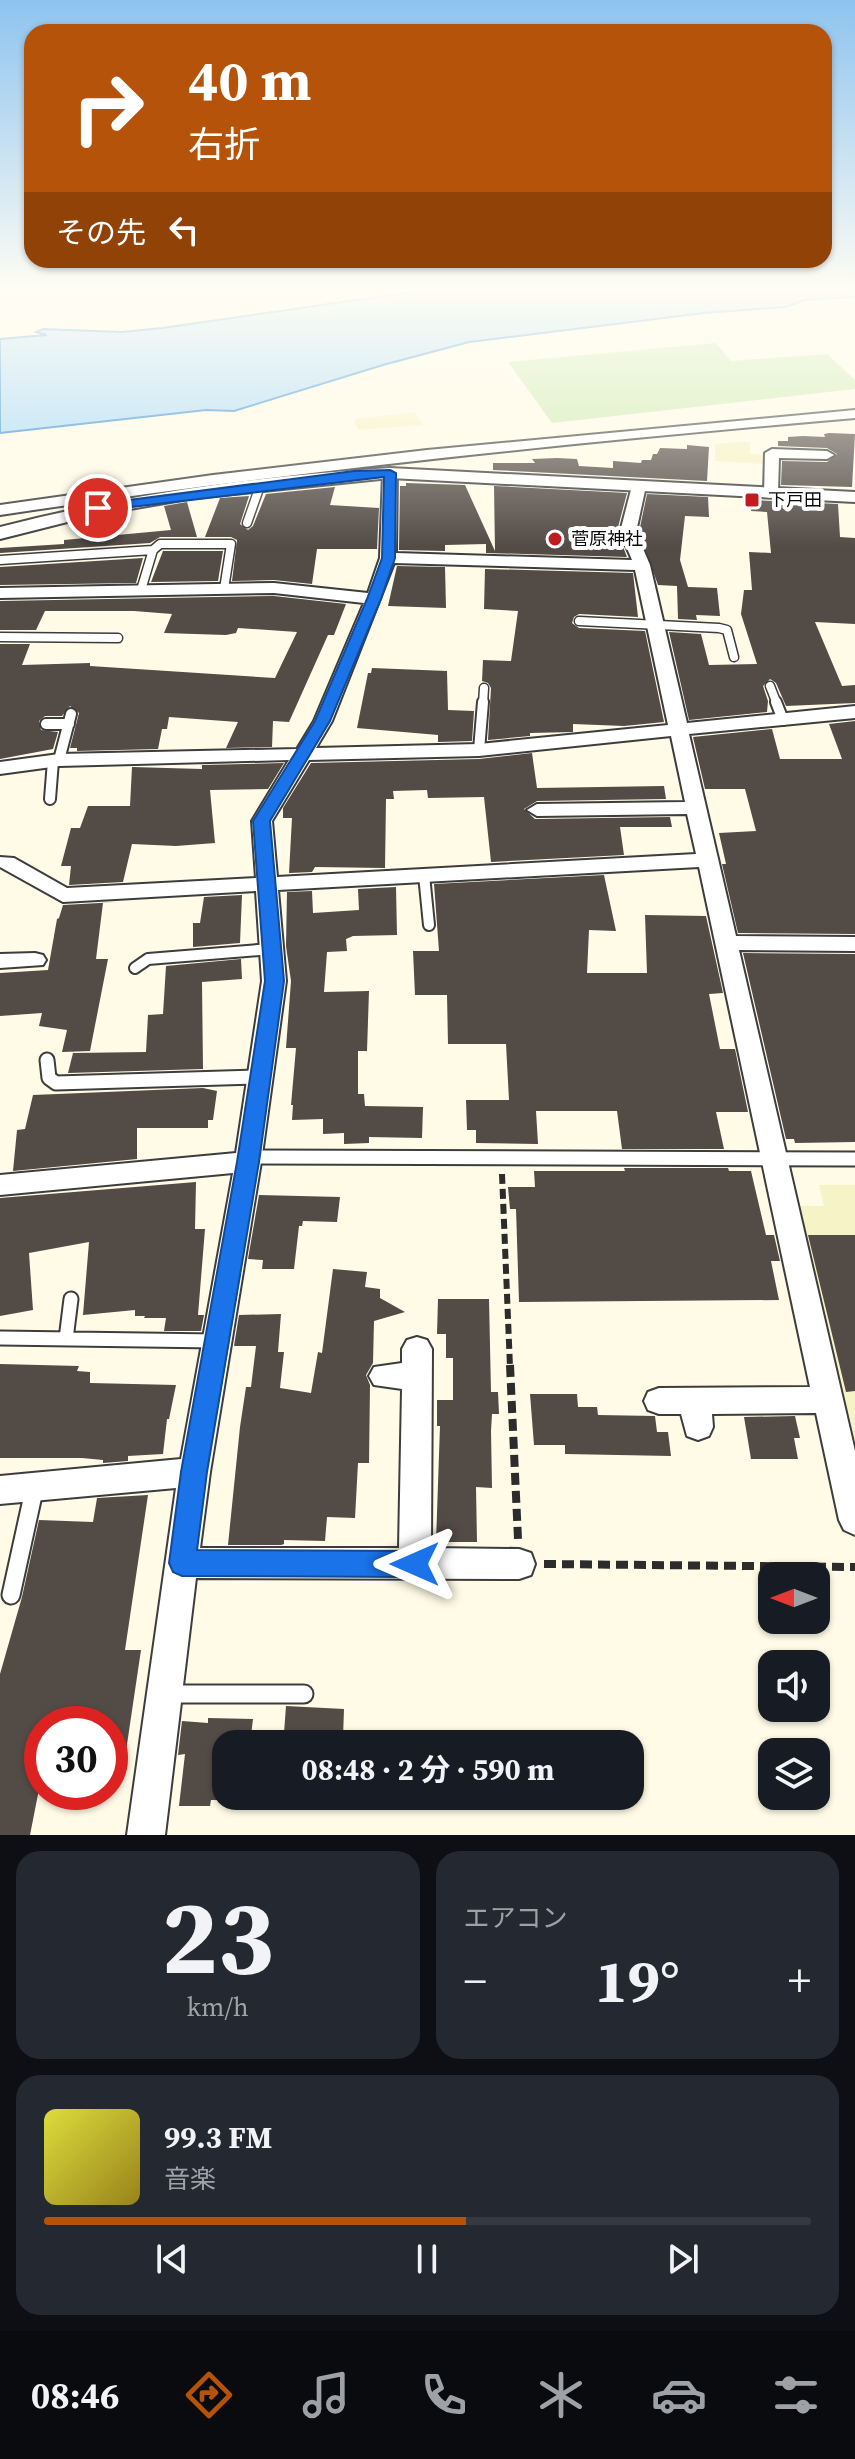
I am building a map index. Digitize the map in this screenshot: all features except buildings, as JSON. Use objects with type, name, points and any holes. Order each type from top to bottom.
[{"type":"street","points":[[39,522],[16,510],[0,510],[174,484],[360,462],[617,434],[855,414]]},
{"type":"street","points":[[771,493],[772,453],[827,455]]},
{"type":"street","points":[[0,533],[98,508],[260,486],[390,473],[855,497]]},
{"type":"street","points":[[146,1835],[194,1472],[249,1160],[274,981],[262,821],[323,721],[374,599],[388,558],[390,473]]},
{"type":"street","points":[[639,486],[628,532],[642,565],[656,624],[855,1520]]},
{"type":"street","points":[[388,558],[642,565]]},
{"type":"street","points":[[0,593],[274,588],[374,599]]},
{"type":"street","points":[[0,768],[56,760],[479,750],[855,712]]},
{"type":"street","points":[[537,810],[561,803],[697,808]]},
{"type":"street","points":[[7,862],[63,895],[709,860]]},
{"type":"street","points":[[727,943],[855,944]]},
{"type":"street","points":[[0,961],[35,960]]},
{"type":"street","points":[[0,1185],[249,1160]]},
{"type":"street","points":[[384,1376],[417,1362],[415,1564]]},
{"type":"street","points":[[659,1401],[696,1414],[829,1400]]},
{"type":"street","points":[[0,1490],[194,1472]]},
{"type":"street","points":[[182,1563],[519,1564]]},
{"type":"lane","points":[[260,486],[248,519],[265,516]]},
{"type":"lane","points":[[141,590],[153,550],[160,544],[232,539],[224,589]]},
{"type":"lane","points":[[0,560],[153,550]]},
{"type":"lane","points":[[579,621],[727,630],[734,657]]},
{"type":"lane","points":[[0,637],[84,642],[118,638]]},
{"type":"lane","points":[[770,686],[783,720]]},
{"type":"lane","points":[[479,750],[484,688]]},
{"type":"lane","points":[[46,724],[70,719],[56,760],[50,799]]},
{"type":"lane","points":[[424,875],[429,925]]},
{"type":"lane","points":[[135,968],[148,959],[271,949]]},
{"type":"lane","points":[[47,1060],[49,1078],[56,1083],[260,1077]]},
{"type":"lane","points":[[249,1160],[855,1159]]},
{"type":"lane","points":[[66,1339],[71,1299]]},
{"type":"lane","points":[[0,1338],[217,1341]]},
{"type":"lane","points":[[11,1595],[35,1486]]},
{"type":"lane","points":[[164,1694],[304,1694]]},
{"type":"path","points":[[501,1159],[519,1564],[855,1567]]},
{"type":"shaded area","points":[[415,412],[423,425],[358,430],[355,423],[355,419]]},
{"type":"shaded area","points":[[750,442],[750,454],[765,455],[764,464],[715,461],[715,444]]},
{"type":"shaded area","points":[[819,1185],[855,1185],[855,1466],[796,1206],[824,1206]]},
{"type":"green space","points":[[518,376],[850,376],[855,380],[855,389],[552,423]]},
{"type":"water","points":[[0,376],[349,376],[234,411],[206,410],[0,433]]},
{"type":"place","name":"下戸田","points":[[752,500]]},
{"type":"place","name":"菅原神社","points":[[555,539]]},
{"type":"route","points":[[98,508],[390,473],[388,558],[374,599],[323,721],[262,821],[274,981],[248,1162],[194,1472],[182,1563],[415,1564]]}]
